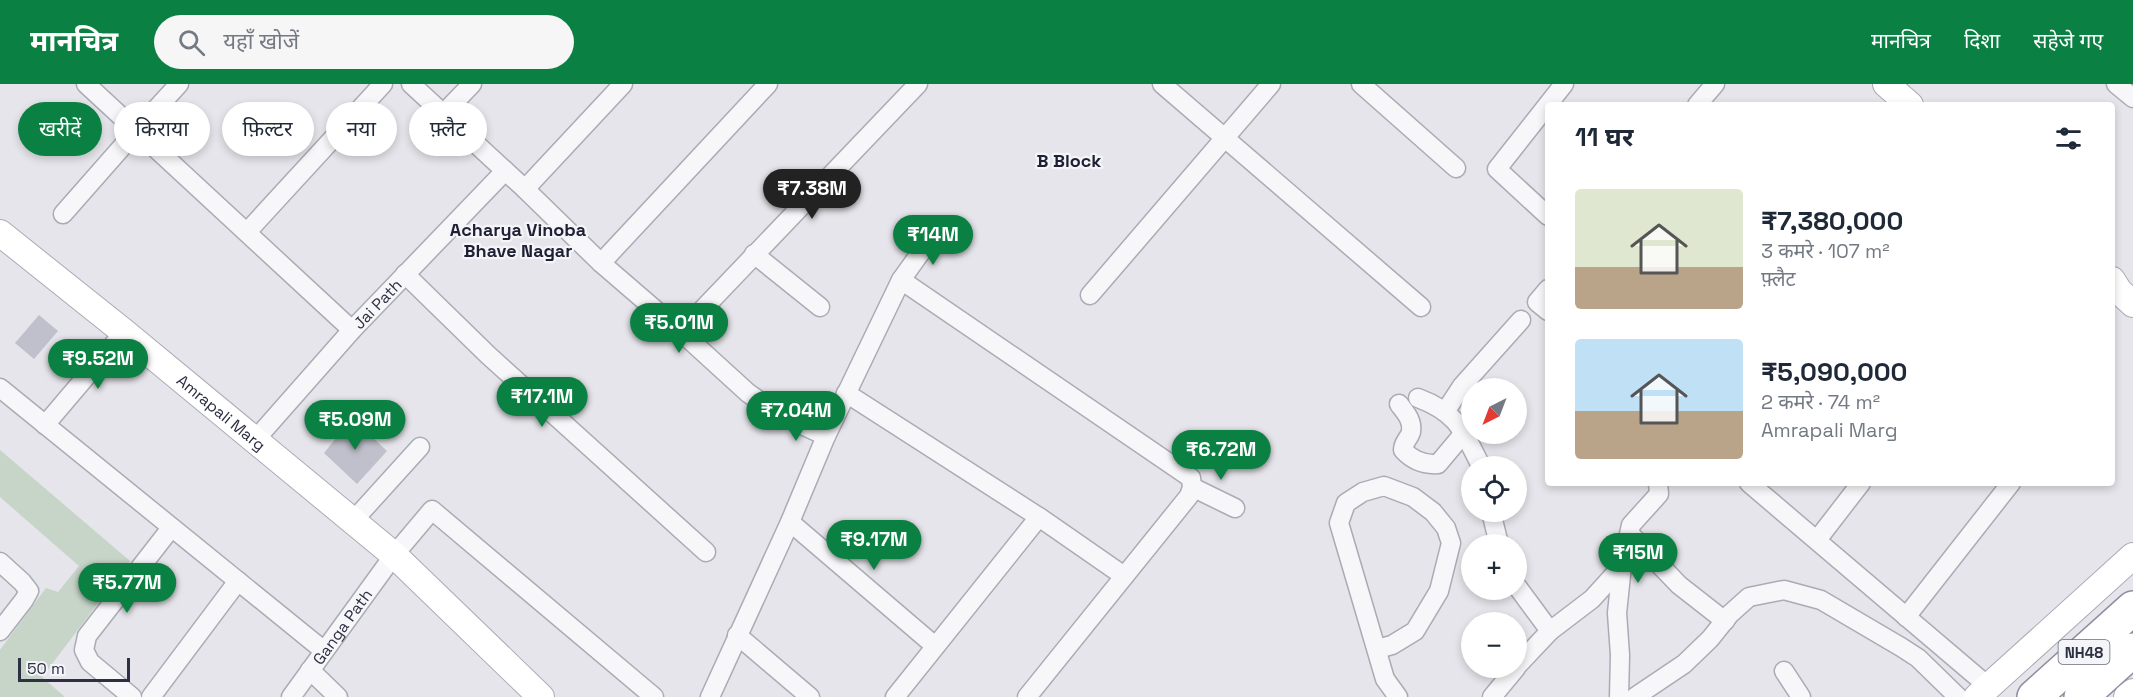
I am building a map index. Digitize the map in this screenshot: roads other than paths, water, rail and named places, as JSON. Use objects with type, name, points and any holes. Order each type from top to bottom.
[{"type":"highway","name":"NH48","points":[[2034,697],[2133,608]]},
{"type":"highway","name":"NH48","points":[[2081,697],[2133,650]]},
{"type":"street","points":[[86,84],[114,110]]},
{"type":"street","points":[[162,102],[179,84]]},
{"type":"street","points":[[247,232],[383,84]]},
{"type":"street","points":[[411,84],[431,102]]},
{"type":"street","points":[[455,102],[472,84]]},
{"type":"street","points":[[525,189],[623,84]]},
{"type":"street","points":[[601,263],[768,84]]},
{"type":"street","points":[[681,332],[918,84]]},
{"type":"street","points":[[1162,84],[1421,307]]},
{"type":"street","points":[[1090,295],[1271,84]]},
{"type":"street","points":[[1361,84],[1456,168]]},
{"type":"street","points":[[1550,102],[1564,84]]},
{"type":"street","points":[[1700,102],[1715,84]]},
{"type":"street","points":[[1886,84],[1907,102]]},
{"type":"street","points":[[2116,84],[2133,98]]},
{"type":"street","points":[[1545,108],[1497,169],[1545,213]]},
{"type":"street","points":[[63,214],[114,154]]},
{"type":"street","points":[[487,154],[601,263],[748,393],[780,415],[826,436]]},
{"type":"street","points":[[164,156],[352,330]]},
{"type":"street","name":"Jai Path","points":[[255,440],[352,330],[505,171]]},
{"type":"street","points":[[710,697],[846,393],[901,280],[936,231]]},
{"type":"street","name":"Amrapali Marg","points":[[0,233],[124,332],[394,555],[541,697]]},
{"type":"street","points":[[754,254],[820,307]]},
{"type":"street","points":[[2115,271],[2133,282]]},
{"type":"street","points":[[405,274],[488,354],[706,552]]},
{"type":"street","points":[[901,280],[1191,478],[1189,496],[1027,697]]},
{"type":"street","points":[[2115,285],[2133,304]]},
{"type":"street","points":[[1545,293],[1537,302],[1545,309]]},
{"type":"street","points":[[1445,412],[1462,386],[1521,320]]},
{"type":"street","points":[[45,425],[124,332]]},
{"type":"street","points":[[0,388],[323,650]]},
{"type":"street","points":[[846,393],[1038,517],[1124,576]]},
{"type":"street","points":[[1418,398],[1438,406],[1461,427]]},
{"type":"street","points":[[1399,404],[1410,419],[1411,432],[1403,444],[1403,450],[1408,456],[1425,465],[1438,464],[1461,437]]},
{"type":"street","points":[[353,521],[420,447]]},
{"type":"street","points":[[1377,649],[1392,645],[1415,631],[1439,591],[1451,543],[1446,528],[1433,512],[1413,497],[1384,486],[1363,492],[1346,503],[1339,523],[1385,679],[1398,697]]},
{"type":"street","points":[[1619,697],[1620,655],[1617,613],[1623,566],[1631,525],[1659,494],[1658,486]]},
{"type":"street","points":[[1753,486],[1906,617],[1982,688]]},
{"type":"street","points":[[1817,540],[1859,486]]},
{"type":"street","points":[[1906,617],[2009,486]]},
{"type":"street","points":[[1191,487],[1235,508]]},
{"type":"street","name":"Ganga Path","points":[[291,697],[394,555],[432,510],[654,697]]},
{"type":"street","points":[[895,697],[1038,517]]},
{"type":"street","points":[[790,522],[935,646]]},
{"type":"street","points":[[132,697],[90,662],[84,650],[87,636],[171,528]]},
{"type":"street","points":[[1630,534],[1679,585],[1725,621]]},
{"type":"street","points":[[1635,697],[1684,664],[1749,597],[1784,590],[1821,600],[1918,658],[1959,697],[1982,688],[2133,556]]},
{"type":"street","points":[[0,562],[29,591],[0,631]]},
{"type":"street","points":[[1527,655],[1550,631],[1592,599],[1623,566]]},
{"type":"street","points":[[151,697],[238,581]]},
{"type":"street","points":[[1527,600],[1550,631]]},
{"type":"street","points":[[737,635],[810,697]]},
{"type":"street","points":[[310,670],[338,697]]},
{"type":"street","points":[[1784,671],[1801,697]]},
{"type":"street","points":[[1492,697],[1507,678]]},
{"type":"street","points":[[2127,697],[2133,692]]},
{"type":"district","name":"B Block","points":[[1069,160]]},
{"type":"district","name":"Acharya Vinoba Bhave Nagar","points":[[518,239]]}]
